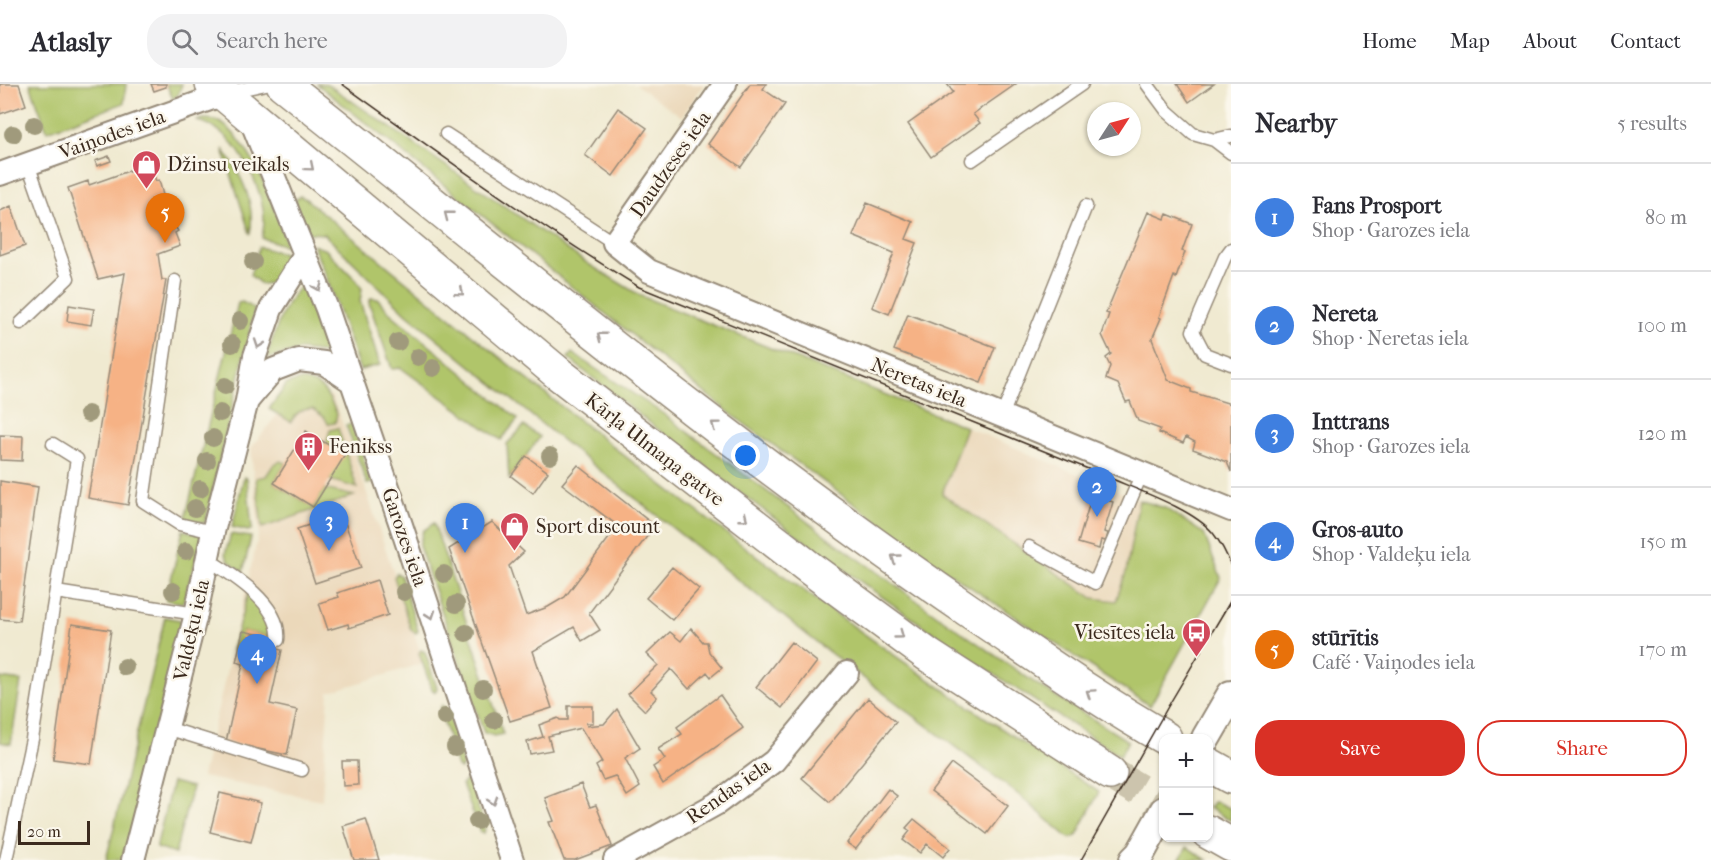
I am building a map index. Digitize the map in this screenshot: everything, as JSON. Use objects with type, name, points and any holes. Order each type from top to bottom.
[{"type":"highway","points":[[283,84],[647,373],[795,486],[916,574],[1087,691],[1159,734]]},
{"type":"highway","name":"Kārļa Ulmaņa gatve","points":[[220,87],[249,116],[559,375],[811,569],[928,655],[1110,773]]},
{"type":"highway","points":[[1213,766],[1231,777]]},
{"type":"highway","points":[[1213,834],[1231,845]]},
{"type":"street","name":"Daudzeses iela","points":[[614,243],[725,84]]},
{"type":"street","name":"Vaiņodes iela","points":[[0,174],[220,87]]},
{"type":"street","name":"Garozes iela","points":[[249,116],[327,309],[512,860]]},
{"type":"street","name":"Neretas iela","points":[[614,243],[649,271],[1231,510]]},
{"type":"street","name":"Valdeķu iela","points":[[133,860],[196,614],[213,532],[247,400],[255,356],[271,309],[305,255]]},
{"type":"street","name":"Valdeķu iela","points":[[247,400],[273,370],[299,360],[324,363],[351,381]]},
{"type":"street","name":"Rendas iela","points":[[615,860],[716,804],[774,761],[847,673]]},
{"type":"street","points":[[1209,733],[1231,695]]},
{"type":"street","points":[[1141,852],[1159,820]]},
{"type":"lane","points":[[220,87],[266,84]]},
{"type":"lane","points":[[276,84],[283,84]]},
{"type":"lane","points":[[972,160],[1082,84]]},
{"type":"lane","points":[[1147,84],[1167,111],[1193,134],[1214,140],[1231,153]]},
{"type":"lane","points":[[446,134],[614,243]]},
{"type":"lane","points":[[1214,140],[1231,136]]},
{"type":"lane","points":[[21,323],[68,278],[28,164]]},
{"type":"lane","points":[[1002,416],[1086,206]]},
{"type":"lane","points":[[1231,249],[1225,257],[1193,331],[1204,354],[1231,364]]},
{"type":"lane","points":[[175,281],[143,501],[179,524],[213,532]]},
{"type":"lane","points":[[6,860],[32,739],[78,459],[53,444]]},
{"type":"lane","points":[[1029,547],[1095,583],[1142,473]]},
{"type":"lane","points":[[207,559],[242,580],[265,604],[279,630],[278,640]]},
{"type":"lane","points":[[56,592],[196,614]]},
{"type":"lane","points":[[168,728],[302,770]]},
{"type":"shaded area","points":[[635,84],[704,84],[682,117]]},
{"type":"shaded area","points":[[331,395],[348,437],[424,663],[329,692],[322,800],[202,777],[259,533],[251,448],[280,411]]},
{"type":"shaded area","points":[[966,427],[1139,500],[1126,572],[1116,601],[1093,598],[941,494]]},
{"type":"green space","points":[[30,84],[126,84],[124,103],[47,131]]},
{"type":"green space","points":[[166,84],[182,84],[178,95],[173,99]]},
{"type":"green space","points":[[317,84],[327,84],[590,265],[641,296],[966,427],[942,494],[1093,598],[1116,601],[1126,572],[1139,500],[1165,508],[1204,534],[1221,578],[1150,706],[946,571],[735,417]]},
{"type":"green space","points":[[203,119],[221,123],[242,145],[262,178],[277,215],[286,246],[262,238],[264,219],[262,205],[252,174],[234,145],[222,133],[210,125],[196,121]]},
{"type":"green space","points":[[223,149],[246,189],[251,211],[250,234]]},
{"type":"green space","points":[[300,196],[595,433],[792,582],[995,724],[1099,792],[1076,837],[1069,838],[1019,795],[825,649],[407,314],[324,234],[309,233],[296,206],[296,199]]},
{"type":"green space","points":[[313,245],[326,250],[362,289],[360,301],[380,365],[360,370]]},
{"type":"green space","points":[[259,247],[286,254],[283,272],[275,283],[261,284],[250,275]]},
{"type":"green space","points":[[302,286],[306,287],[329,351],[327,353],[300,350],[269,358],[267,356],[280,318],[290,299]]},
{"type":"green space","points":[[371,298],[378,299],[390,313],[518,419],[501,440],[401,368],[392,369],[369,303]]},
{"type":"green space","points":[[242,302],[255,309],[205,523],[185,519],[238,303]]},
{"type":"green space","points":[[572,353],[662,413],[828,537],[947,622],[1041,687],[1128,741],[1120,756],[979,664],[822,554],[668,438],[568,358]]},
{"type":"green space","points":[[300,380],[308,381],[324,390],[337,414],[335,423],[328,424],[325,418],[313,409],[300,412],[291,422],[269,409],[287,384]]},
{"type":"green space","points":[[352,424],[372,483],[367,484],[346,425]]},
{"type":"green space","points":[[524,426],[540,437],[509,479],[507,444]]},
{"type":"green space","points":[[338,428],[357,488],[330,480],[326,444],[330,430]]},
{"type":"green space","points":[[281,461],[286,463],[274,483],[313,507],[324,489],[354,496],[262,528],[256,478],[266,476],[274,464]]},
{"type":"green space","points":[[244,477],[247,478],[252,529],[248,531],[232,527]]},
{"type":"green space","points":[[434,523],[503,734],[494,736],[484,733],[419,546],[423,531]]},
{"type":"green space","points":[[183,530],[203,535],[182,603],[166,600]]},
{"type":"green space","points":[[231,534],[251,537],[243,572],[229,561],[225,554]]},
{"type":"green space","points":[[397,573],[401,576],[418,631],[416,633],[411,630],[394,577]]},
{"type":"green space","points":[[248,593],[268,619],[269,637],[243,631],[238,652],[232,650]]},
{"type":"green space","points":[[165,617],[180,620],[182,624],[137,810],[122,860],[106,860]]},
{"type":"green space","points":[[421,650],[425,652],[437,688],[435,692],[419,653]]},
{"type":"green space","points":[[0,678],[21,681],[11,744],[0,742]]},
{"type":"green space","points":[[442,705],[447,709],[463,765],[461,769],[457,767],[440,710]]},
{"type":"green space","points":[[466,780],[471,782],[485,830],[483,833],[480,832],[462,784]]},
{"type":"green space","points":[[172,782],[192,787],[175,854],[157,848]]},
{"type":"green space","points":[[1213,802],[1231,809],[1231,821],[1213,810]]},
{"type":"green space","points":[[1187,847],[1207,860],[1179,860]]},
{"type":"building","points":[[0,84],[19,84],[26,105],[0,114]]},
{"type":"building","points":[[151,84],[166,84],[166,87],[154,91]]},
{"type":"building","points":[[750,84],[766,84],[763,89],[785,104],[741,167],[708,144]]},
{"type":"building","points":[[947,84],[1016,84],[973,114],[980,123],[931,157],[908,124],[953,92]]},
{"type":"building","points":[[1177,84],[1214,84],[1189,102]]},
{"type":"building","points":[[618,108],[647,128],[613,176],[585,155]]},
{"type":"building","points":[[109,156],[111,161],[97,166],[95,161]]},
{"type":"building","points":[[148,160],[156,181],[159,180],[169,218],[178,231],[175,233],[180,246],[158,254],[162,280],[166,280],[128,505],[88,498],[125,273],[98,279],[68,188],[88,181],[89,185],[137,168],[135,164]]},
{"type":"building","points":[[867,203],[913,222],[906,239],[917,243],[889,314],[872,307],[894,253],[853,236]]},
{"type":"building","points":[[11,206],[25,246],[0,255],[0,211]]},
{"type":"building","points":[[1148,212],[1165,219],[1167,214],[1192,224],[1182,251],[1185,252],[1176,278],[1174,276],[1152,339],[1168,380],[1191,389],[1191,392],[1231,404],[1231,472],[1227,462],[1193,449],[1195,442],[1186,437],[1183,443],[1159,433],[1160,429],[1138,421],[1130,401],[1126,402],[1118,384],[1106,379],[1110,366],[1106,358],[1111,354],[1102,335],[1109,314],[1106,313]]},
{"type":"building","points":[[69,305],[94,309],[91,325],[67,321]]},
{"type":"building","points":[[908,314],[995,347],[981,383],[894,350]]},
{"type":"building","name":"Fenikss","points":[[306,431],[345,455],[313,507],[274,483]]},
{"type":"building","points":[[0,435],[23,436],[22,461],[0,460]]},
{"type":"building","points":[[526,456],[548,472],[533,493],[511,476]]},
{"type":"building","points":[[578,465],[655,526],[589,613],[600,630],[582,641],[574,627],[533,651],[552,708],[510,721],[449,549],[492,522],[524,552],[509,566],[526,615],[548,607],[565,597],[618,526],[562,484]]},
{"type":"building","points":[[0,481],[38,487],[19,621],[0,619]]},
{"type":"building","points":[[1092,495],[1113,502],[1104,532],[1108,533],[1106,541],[1101,540],[1099,549],[1078,543]]},
{"type":"building","points":[[342,514],[361,568],[315,583],[297,529]]},
{"type":"building","points":[[672,567],[699,589],[672,620],[646,598]]},
{"type":"building","points":[[377,580],[388,615],[349,628],[348,624],[328,630],[319,603],[339,597],[337,593]]},
{"type":"building","points":[[72,624],[111,630],[91,764],[53,759]]},
{"type":"building","points":[[691,628],[703,642],[707,642],[709,652],[722,668],[711,677],[707,672],[689,689],[671,669],[651,691],[657,697],[645,711],[628,694],[658,665],[647,654],[670,632],[681,641]]},
{"type":"building","points":[[243,631],[266,636],[263,646],[282,650],[270,704],[297,710],[287,755],[226,742],[243,664],[236,662]]},
{"type":"building","points":[[791,642],[817,662],[782,708],[756,687]]},
{"type":"building","points":[[720,695],[743,728],[663,784],[653,767],[665,759],[658,749],[682,734],[677,727]]},
{"type":"building","points":[[868,698],[896,722],[830,802],[802,778]]},
{"type":"building","points":[[568,706],[593,706],[593,723],[586,723],[587,726],[604,724],[617,709],[640,748],[625,758],[640,787],[627,796],[615,776],[603,780],[596,766],[602,762],[581,728],[548,736],[552,750],[530,754],[527,742],[543,737],[539,725],[558,718],[568,720]]},
{"type":"building","points":[[342,761],[357,761],[358,785],[343,786]]},
{"type":"building","points":[[952,764],[1008,806],[987,834],[931,791]]},
{"type":"building","points":[[581,784],[590,807],[596,805],[612,846],[575,860],[564,860],[549,822],[554,821],[545,798]]},
{"type":"building","points":[[888,789],[897,796],[856,849],[847,843]]},
{"type":"building","points":[[220,793],[261,803],[251,842],[210,832]]},
{"type":"building","points":[[366,819],[379,860],[354,860],[343,826]]},
{"type":"building","points":[[914,819],[950,848],[943,857],[927,844],[920,853],[903,840],[910,831],[906,828]]},
{"type":"tunnel","points":[[1110,773],[1159,802]]},
{"type":"tram line","points":[[342,84],[526,214],[639,287],[1177,507],[1204,524],[1213,533],[1226,553],[1231,566]]},
{"type":"tram line","points":[[1081,860],[1231,600]]},
{"type":"place","name":"Džinsu veikals","points":[[146,190]]},
{"type":"place","name":"stūrītis","points":[[165,243]]},
{"type":"place","name":"Fenikss","points":[[308,472]]},
{"type":"place","name":"Nereta","points":[[1097,517]]},
{"type":"place","name":"Inttrans","points":[[329,551]]},
{"type":"place","name":"Sport discount","points":[[515,552]]},
{"type":"place","name":"Fans Prosport","points":[[465,553]]},
{"type":"place","name":"Viesītes iela","points":[[1196,658]]},
{"type":"place","name":"Gros-auto","points":[[257,684]]}]
